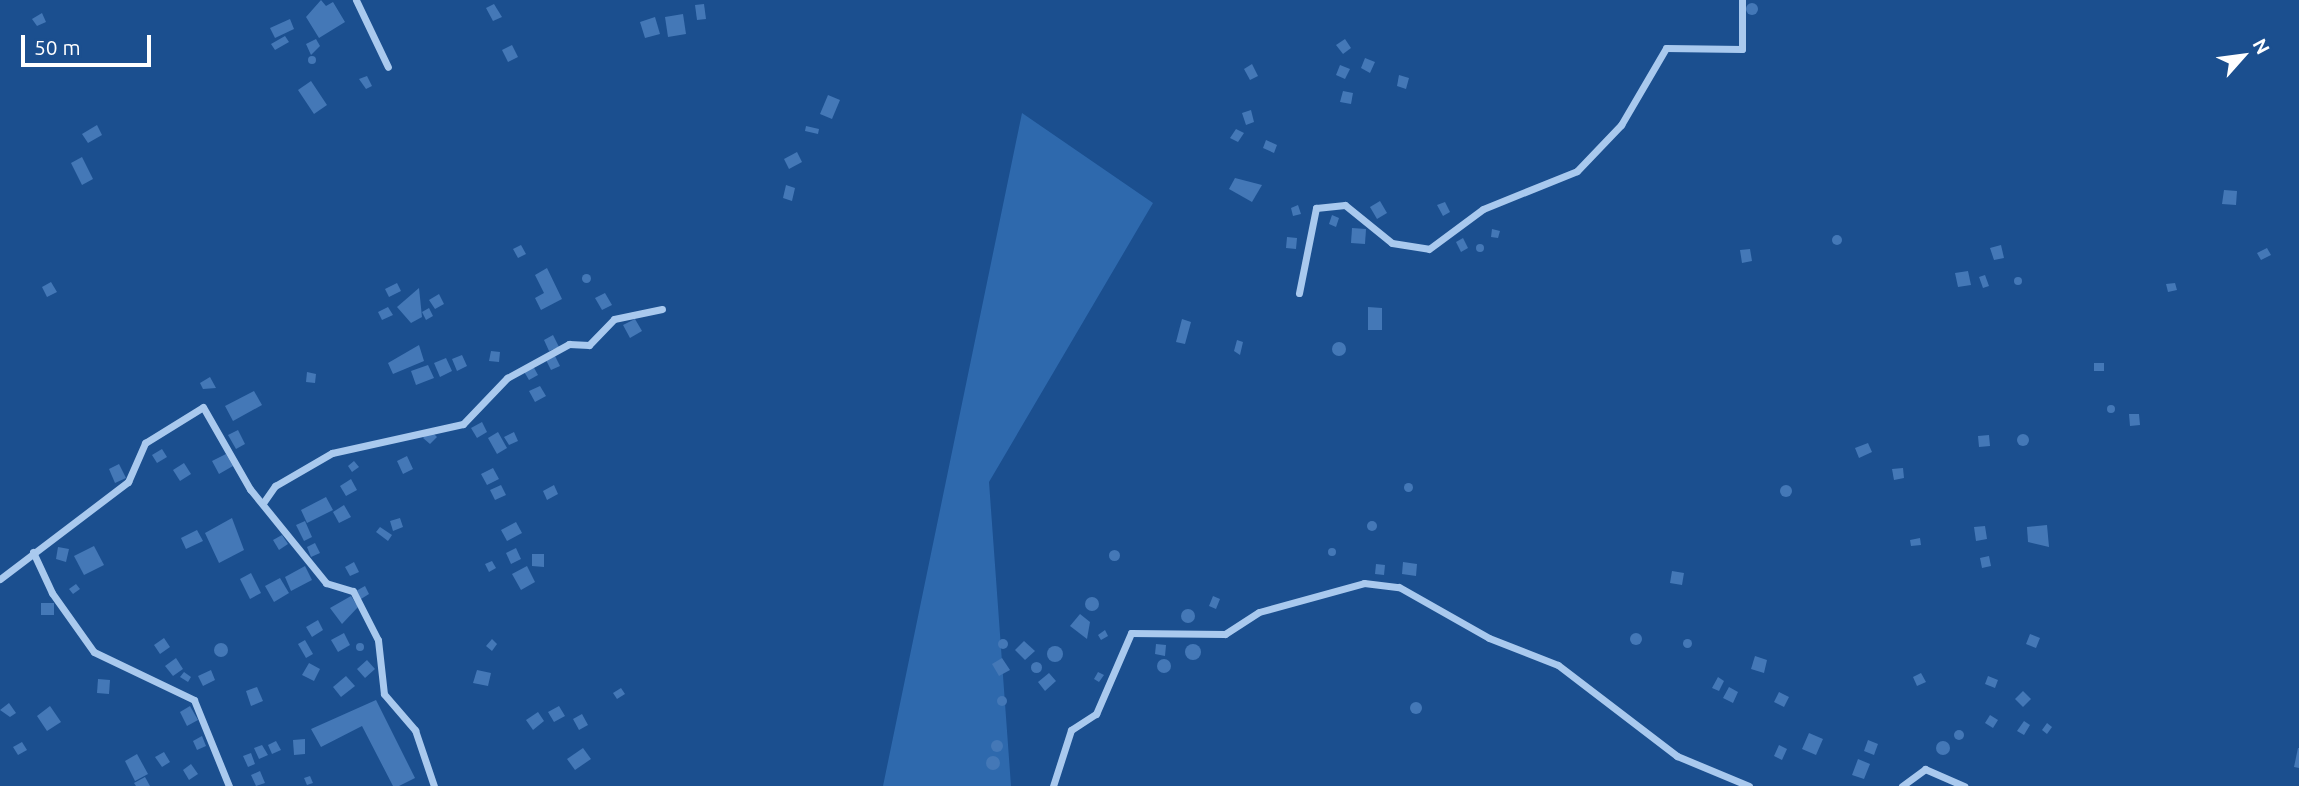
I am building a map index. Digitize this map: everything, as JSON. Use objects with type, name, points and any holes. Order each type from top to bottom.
[{"type":"street","points":[[356,0],[388,67]]},
{"type":"street","points":[[1299,293],[1316,208],[1345,205],[1392,243],[1429,248],[1483,209],[1577,171],[1621,125],[1666,48],[1742,49],[1742,0]]},
{"type":"street","points":[[263,503],[275,486],[332,453],[463,424],[507,378],[569,344],[589,345],[614,318],[662,309]]},
{"type":"street","points":[[0,579],[128,482],[145,443],[203,407],[263,503],[326,583],[353,591],[377,640],[384,694],[415,730],[434,786]]},
{"type":"street","points":[[33,552],[52,593],[94,652],[194,700],[229,786]]},
{"type":"street","points":[[1053,786],[1071,730],[1096,714],[1131,634],[1225,634],[1259,612],[1364,583],[1399,587],[1489,638],[1558,665],[1677,756],[1749,786]]},
{"type":"street","points":[[1902,786],[1925,769],[1964,786]]},
{"type":"shaded area","points":[[1022,113],[1153,203],[989,482],[1011,786],[883,786]]},
{"type":"building","points":[[321,0],[326,6],[333,2],[345,22],[319,38],[306,17]]},
{"type":"building","points":[[1752,3],[1758,9],[1752,15],[1746,9]]},
{"type":"building","points":[[494,4],[502,17],[493,21],[486,8]]},
{"type":"building","points":[[704,4],[706,19],[697,20],[695,5]]},
{"type":"building","points":[[42,13],[46,22],[37,26],[32,19]]},
{"type":"building","points":[[683,14],[686,34],[668,37],[665,17]]},
{"type":"building","points":[[655,17],[660,34],[645,38],[640,22]]},
{"type":"building","points":[[290,19],[294,29],[275,38],[270,28]]},
{"type":"building","points":[[285,36],[289,42],[275,50],[271,44]]},
{"type":"building","points":[[316,39],[320,46],[311,55],[306,44]]},
{"type":"building","points":[[1345,39],[1351,48],[1343,54],[1336,45]]},
{"type":"building","points":[[512,45],[518,57],[508,62],[502,50]]},
{"type":"building","points":[[312,56],[316,60],[312,64],[308,60]]},
{"type":"building","points":[[1365,58],[1375,62],[1370,73],[1361,68]]},
{"type":"building","points":[[1252,64],[1258,76],[1250,80],[1244,69]]},
{"type":"building","points":[[1340,65],[1350,69],[1345,79],[1336,75]]},
{"type":"building","points":[[1399,75],[1409,78],[1406,89],[1397,86]]},
{"type":"building","points":[[367,76],[372,86],[366,89],[359,79]]},
{"type":"building","points":[[311,81],[327,105],[314,114],[298,90]]},
{"type":"building","points":[[1343,91],[1353,93],[1351,104],[1340,102]]},
{"type":"building","points":[[828,95],[840,100],[832,119],[820,114]]},
{"type":"building","points":[[1251,110],[1254,122],[1246,125],[1242,113]]},
{"type":"building","points":[[97,125],[102,135],[88,143],[82,134]]},
{"type":"building","points":[[806,126],[819,129],[818,134],[805,131]]},
{"type":"building","points":[[1236,129],[1244,133],[1238,142],[1230,138]]},
{"type":"building","points":[[1266,140],[1277,145],[1274,153],[1263,148]]},
{"type":"building","points":[[797,152],[802,162],[789,169],[784,159]]},
{"type":"building","points":[[82,157],[93,179],[82,185],[71,163]]},
{"type":"building","points":[[1235,178],[1262,185],[1252,202],[1229,189]]},
{"type":"building","points":[[786,185],[795,188],[792,201],[783,198]]},
{"type":"building","points":[[2224,190],[2237,191],[2236,205],[2222,204]]},
{"type":"building","points":[[1380,201],[1387,213],[1377,219],[1370,207]]},
{"type":"building","points":[[1445,202],[1450,212],[1443,216],[1437,205]]},
{"type":"building","points":[[1298,205],[1301,214],[1293,216],[1291,208]]},
{"type":"building","points":[[1332,215],[1339,218],[1336,227],[1329,224]]},
{"type":"building","points":[[1352,228],[1366,229],[1365,244],[1351,243]]},
{"type":"building","points":[[1492,229],[1500,231],[1498,238],[1491,237]]},
{"type":"building","points":[[1837,235],[1841,236],[1841,244],[1837,245],[1833,244],[1832,240],[1833,236]]},
{"type":"building","points":[[1287,237],[1297,238],[1296,249],[1286,248]]},
{"type":"building","points":[[1463,238],[1468,248],[1461,252],[1456,242]]},
{"type":"building","points":[[1480,244],[1484,248],[1480,252],[1476,248]]},
{"type":"building","points":[[521,245],[526,254],[518,258],[513,249]]},
{"type":"building","points":[[2001,245],[2004,258],[1994,260],[1990,248]]},
{"type":"building","points":[[2267,248],[2271,255],[2261,260],[2257,253]]},
{"type":"building","points":[[1750,249],[1752,261],[1742,263],[1740,250]]},
{"type":"building","points":[[547,268],[562,299],[541,310],[535,298],[544,293],[535,275]]},
{"type":"building","points":[[1968,271],[1971,285],[1958,287],[1955,273]]},
{"type":"building","points":[[586,274],[590,278],[586,282],[582,278]]},
{"type":"building","points":[[1985,275],[1989,286],[1983,288],[1979,277]]},
{"type":"building","points":[[2018,277],[2022,281],[2018,285],[2014,281]]},
{"type":"building","points":[[51,282],[57,292],[47,297],[42,287]]},
{"type":"building","points":[[397,283],[401,291],[389,297],[385,289]]},
{"type":"building","points":[[2175,283],[2177,290],[2168,292],[2166,284]]},
{"type":"building","points":[[419,288],[422,317],[411,323],[397,307]]},
{"type":"building","points":[[605,293],[612,305],[602,310],[595,298]]},
{"type":"building","points":[[439,294],[444,304],[435,309],[429,300]]},
{"type":"building","points":[[388,307],[393,315],[382,320],[378,312]]},
{"type":"building","points":[[1368,307],[1382,308],[1382,330],[1368,330]]},
{"type":"building","points":[[429,308],[433,316],[426,320],[422,312]]},
{"type":"building","points":[[635,319],[642,331],[630,338],[623,325]]},
{"type":"building","points":[[1182,319],[1191,322],[1185,344],[1176,342]]},
{"type":"building","points":[[553,335],[559,347],[549,351],[544,340]]},
{"type":"building","points":[[1237,340],[1243,342],[1240,355],[1234,351]]},
{"type":"building","points":[[1336,342],[1342,342],[1346,349],[1342,356],[1336,356],[1332,352],[1332,346]]},
{"type":"building","points":[[419,345],[424,361],[393,374],[388,363]]},
{"type":"building","points":[[491,351],[500,352],[499,362],[489,361]]},
{"type":"building","points":[[462,355],[467,366],[457,371],[452,359]]},
{"type":"building","points":[[555,356],[560,366],[551,370],[546,360]]},
{"type":"building","points":[[446,358],[452,371],[440,377],[434,363]]},
{"type":"building","points":[[2094,363],[2104,363],[2104,371],[2094,371]]},
{"type":"building","points":[[428,365],[434,378],[416,385],[411,371]]},
{"type":"building","points":[[533,366],[538,375],[529,380],[523,370]]},
{"type":"building","points":[[307,372],[316,374],[315,383],[306,382]]},
{"type":"building","points":[[210,377],[216,388],[203,389],[200,383]]},
{"type":"building","points":[[540,386],[546,396],[535,402],[529,391]]},
{"type":"building","points":[[254,391],[262,405],[233,421],[225,406]]},
{"type":"building","points":[[2111,405],[2115,409],[2111,413],[2107,409]]},
{"type":"building","points":[[2129,414],[2139,414],[2140,425],[2130,426]]},
{"type":"building","points":[[482,422],[487,432],[477,438],[471,428]]},
{"type":"building","points":[[238,430],[245,444],[236,449],[228,435]]},
{"type":"building","points":[[430,430],[437,437],[430,444],[423,438]]},
{"type":"building","points":[[498,432],[507,448],[497,454],[488,438]]},
{"type":"building","points":[[514,432],[518,441],[509,445],[504,437]]},
{"type":"building","points":[[2023,434],[2029,440],[2023,446],[2017,440]]},
{"type":"building","points":[[1989,435],[1990,446],[1979,447],[1978,436]]},
{"type":"building","points":[[1868,443],[1872,452],[1859,458],[1855,448]]},
{"type":"building","points":[[162,449],[167,457],[157,463],[152,455]]},
{"type":"building","points":[[226,454],[233,466],[219,474],[212,461]]},
{"type":"building","points":[[407,456],[413,469],[403,474],[397,461]]},
{"type":"building","points":[[354,461],[359,467],[352,472],[348,466]]},
{"type":"building","points":[[184,463],[191,474],[180,481],[173,470]]},
{"type":"building","points":[[119,464],[126,478],[115,483],[109,469]]},
{"type":"building","points":[[493,468],[499,479],[487,485],[481,474]]},
{"type":"building","points":[[1903,468],[1904,478],[1894,480],[1892,469]]},
{"type":"building","points":[[351,479],[357,490],[346,496],[340,486]]},
{"type":"building","points":[[1408,483],[1412,487],[1408,491],[1404,487]]},
{"type":"building","points":[[501,485],[506,495],[495,500],[490,490]]},
{"type":"building","points":[[554,485],[558,494],[547,500],[543,491]]},
{"type":"building","points":[[1781,486],[1791,486],[1791,496],[1781,496]]},
{"type":"building","points":[[326,497],[333,510],[307,523],[301,510]]},
{"type":"building","points":[[344,505],[351,517],[339,523],[333,512]]},
{"type":"building","points":[[232,518],[244,550],[219,563],[205,533]]},
{"type":"building","points":[[400,518],[403,527],[393,531],[390,521]]},
{"type":"building","points":[[305,521],[312,537],[304,541],[296,525]]},
{"type":"building","points":[[1372,521],[1376,522],[1376,530],[1372,531],[1368,530],[1367,526],[1368,522]]},
{"type":"building","points":[[516,522],[522,533],[507,541],[501,530]]},
{"type":"building","points":[[2047,525],[2049,547],[2028,542],[2027,527]]},
{"type":"building","points":[[1985,526],[1987,539],[1976,541],[1974,527]]},
{"type":"building","points":[[380,527],[392,535],[388,541],[376,532]]},
{"type":"building","points":[[197,530],[203,541],[186,549],[181,538]]},
{"type":"building","points":[[282,535],[288,544],[279,550],[273,540]]},
{"type":"building","points":[[1920,538],[1921,545],[1911,546],[1910,540]]},
{"type":"building","points":[[315,543],[320,553],[311,557],[307,547]]},
{"type":"building","points":[[94,546],[104,565],[84,575],[74,556]]},
{"type":"building","points":[[58,547],[69,549],[66,562],[56,559]]},
{"type":"building","points":[[516,548],[521,559],[511,564],[506,553]]},
{"type":"building","points":[[1332,548],[1336,552],[1332,556],[1328,552]]},
{"type":"building","points":[[1114,549],[1120,555],[1114,561],[1108,555]]},
{"type":"building","points":[[532,554],[544,554],[544,567],[532,566]]},
{"type":"building","points":[[1989,556],[1991,566],[1982,568],[1980,558]]},
{"type":"building","points":[[492,561],[496,568],[489,572],[485,564]]},
{"type":"building","points":[[354,562],[359,572],[350,576],[345,567]]},
{"type":"building","points":[[1403,562],[1417,564],[1416,576],[1402,574]]},
{"type":"building","points":[[1376,564],[1385,565],[1384,575],[1375,574]]},
{"type":"building","points":[[305,566],[312,580],[291,591],[285,577]]},
{"type":"building","points":[[527,566],[535,582],[521,590],[512,574]]},
{"type":"building","points":[[1672,571],[1684,573],[1682,585],[1670,583]]},
{"type":"building","points":[[251,573],[261,593],[250,599],[240,579]]},
{"type":"building","points":[[280,578],[289,593],[274,602],[265,586]]},
{"type":"building","points":[[76,584],[80,589],[73,594],[69,589]]},
{"type":"building","points":[[365,586],[369,594],[361,599],[356,591]]},
{"type":"building","points":[[351,596],[358,607],[342,624],[330,608]]},
{"type":"building","points":[[1213,596],[1220,599],[1216,609],[1209,606]]},
{"type":"building","points":[[1092,597],[1097,599],[1097,609],[1092,611],[1087,609],[1085,604],[1087,599]]},
{"type":"building","points":[[41,603],[54,603],[54,615],[41,615]]},
{"type":"building","points":[[1188,609],[1193,611],[1193,621],[1188,623],[1183,621],[1181,616],[1183,611]]},
{"type":"building","points":[[1080,614],[1090,622],[1087,639],[1070,626]]},
{"type":"building","points":[[318,620],[323,630],[312,637],[306,627]]},
{"type":"building","points":[[1105,630],[1108,636],[1101,640],[1098,635]]},
{"type":"building","points":[[344,633],[350,645],[338,652],[331,640]]},
{"type":"building","points":[[1636,633],[1642,639],[1636,645],[1630,639]]},
{"type":"building","points":[[2030,634],[2040,638],[2036,648],[2026,644]]},
{"type":"building","points":[[164,638],[170,647],[160,654],[154,645]]},
{"type":"building","points":[[492,639],[497,644],[492,651],[486,646]]},
{"type":"building","points":[[1003,639],[1008,644],[1003,649],[998,644]]},
{"type":"building","points":[[1687,639],[1691,643],[1687,647],[1683,643]]},
{"type":"building","points":[[305,640],[313,654],[306,658],[298,644]]},
{"type":"building","points":[[1024,641],[1035,651],[1025,660],[1015,650]]},
{"type":"building","points":[[221,643],[226,645],[226,655],[221,657],[216,655],[214,650],[216,645]]},
{"type":"building","points":[[360,643],[364,647],[360,651],[356,647]]},
{"type":"building","points":[[1156,644],[1166,645],[1165,656],[1155,654]]},
{"type":"building","points":[[1190,644],[1196,644],[1201,652],[1199,658],[1190,660],[1185,655],[1185,649]]},
{"type":"building","points":[[1055,646],[1063,654],[1055,662],[1047,654]]},
{"type":"building","points":[[1755,656],[1767,660],[1764,673],[1751,669]]},
{"type":"building","points":[[176,658],[183,669],[173,676],[165,666]]},
{"type":"building","points":[[1002,658],[1010,670],[999,676],[992,664]]},
{"type":"building","points":[[1164,659],[1169,661],[1169,671],[1164,673],[1159,671],[1157,666],[1159,661]]},
{"type":"building","points":[[367,660],[375,669],[365,678],[357,669]]},
{"type":"building","points":[[1036,661],[1042,667],[1036,673],[1030,667]]},
{"type":"building","points":[[309,663],[320,669],[314,681],[302,675]]},
{"type":"building","points":[[211,670],[215,680],[203,686],[198,676]]},
{"type":"building","points":[[477,670],[491,673],[488,686],[473,683]]},
{"type":"building","points":[[184,672],[191,677],[188,682],[180,677]]},
{"type":"building","points":[[1098,672],[1104,675],[1099,682],[1094,679]]},
{"type":"building","points":[[1049,673],[1056,681],[1045,691],[1038,682]]},
{"type":"building","points":[[1921,673],[1926,682],[1917,686],[1913,677]]},
{"type":"building","points":[[346,676],[355,686],[341,697],[333,687]]},
{"type":"building","points":[[1988,676],[1998,680],[1995,688],[1985,684]]},
{"type":"building","points":[[1718,677],[1724,681],[1719,691],[1712,688]]},
{"type":"building","points":[[98,679],[110,680],[109,694],[97,693]]},
{"type":"building","points":[[257,687],[263,701],[251,706],[246,691]]},
{"type":"building","points":[[1729,687],[1738,692],[1733,703],[1723,698]]},
{"type":"building","points":[[621,688],[625,694],[617,699],[613,693]]},
{"type":"building","points":[[2023,691],[2031,699],[2023,707],[2015,699]]},
{"type":"building","points":[[1779,692],[1789,697],[1784,707],[1774,702]]},
{"type":"building","points":[[1002,696],[1006,697],[1006,705],[1002,706],[998,705],[997,701],[998,697]]},
{"type":"building","points":[[376,700],[415,778],[399,786],[393,786],[362,726],[321,747],[311,729]]},
{"type":"building","points":[[1416,702],[1422,708],[1416,714],[1410,708]]},
{"type":"building","points":[[9,703],[16,713],[10,717],[0,710]]},
{"type":"building","points":[[50,706],[61,722],[47,731],[37,716]]},
{"type":"building","points":[[190,706],[198,720],[187,726],[180,712]]},
{"type":"building","points":[[559,706],[565,716],[554,722],[548,712]]},
{"type":"building","points":[[538,712],[544,721],[533,730],[526,720]]},
{"type":"building","points":[[582,714],[588,725],[579,730],[573,719]]},
{"type":"building","points":[[1990,715],[1998,720],[1993,728],[1985,723]]},
{"type":"building","points":[[2024,721],[2030,725],[2024,735],[2017,731]]},
{"type":"building","points":[[2047,723],[2052,727],[2047,734],[2042,730]]},
{"type":"building","points":[[1959,730],[1963,731],[1963,739],[1959,740],[1955,739],[1954,735],[1955,731]]},
{"type":"building","points":[[1809,733],[1823,739],[1816,755],[1802,749]]},
{"type":"building","points":[[202,736],[206,746],[197,750],[193,741]]},
{"type":"building","points":[[305,739],[305,754],[294,755],[293,740]]},
{"type":"building","points":[[997,740],[1003,746],[997,752],[991,746]]},
{"type":"building","points":[[1868,740],[1878,744],[1874,755],[1864,751]]},
{"type":"building","points":[[276,741],[281,750],[272,754],[268,745]]},
{"type":"building","points":[[1940,741],[1946,741],[1950,748],[1946,755],[1940,755],[1936,751],[1936,745]]},
{"type":"building","points":[[22,742],[27,750],[18,755],[13,747]]},
{"type":"building","points":[[262,745],[268,755],[259,759],[254,748]]},
{"type":"building","points":[[1779,745],[1787,749],[1782,760],[1774,756]]},
{"type":"building","points":[[583,748],[591,759],[575,770],[567,759]]},
{"type":"building","points":[[2299,748],[2299,768],[2294,767]]},
{"type":"building","points":[[164,752],[170,762],[162,767],[155,757]]},
{"type":"building","points":[[251,753],[255,764],[248,767],[243,756]]},
{"type":"building","points":[[137,754],[148,774],[135,781],[125,761]]},
{"type":"building","points":[[993,756],[998,758],[998,768],[993,770],[988,768],[986,763],[988,758]]},
{"type":"building","points":[[1858,759],[1870,764],[1864,779],[1852,775]]},
{"type":"building","points":[[191,764],[198,774],[189,780],[183,770]]},
{"type":"building","points":[[260,771],[265,783],[256,786],[251,775]]},
{"type":"building","points":[[310,776],[313,783],[307,785],[304,778]]},
{"type":"building","points":[[145,777],[150,786],[136,786],[134,783]]}]
